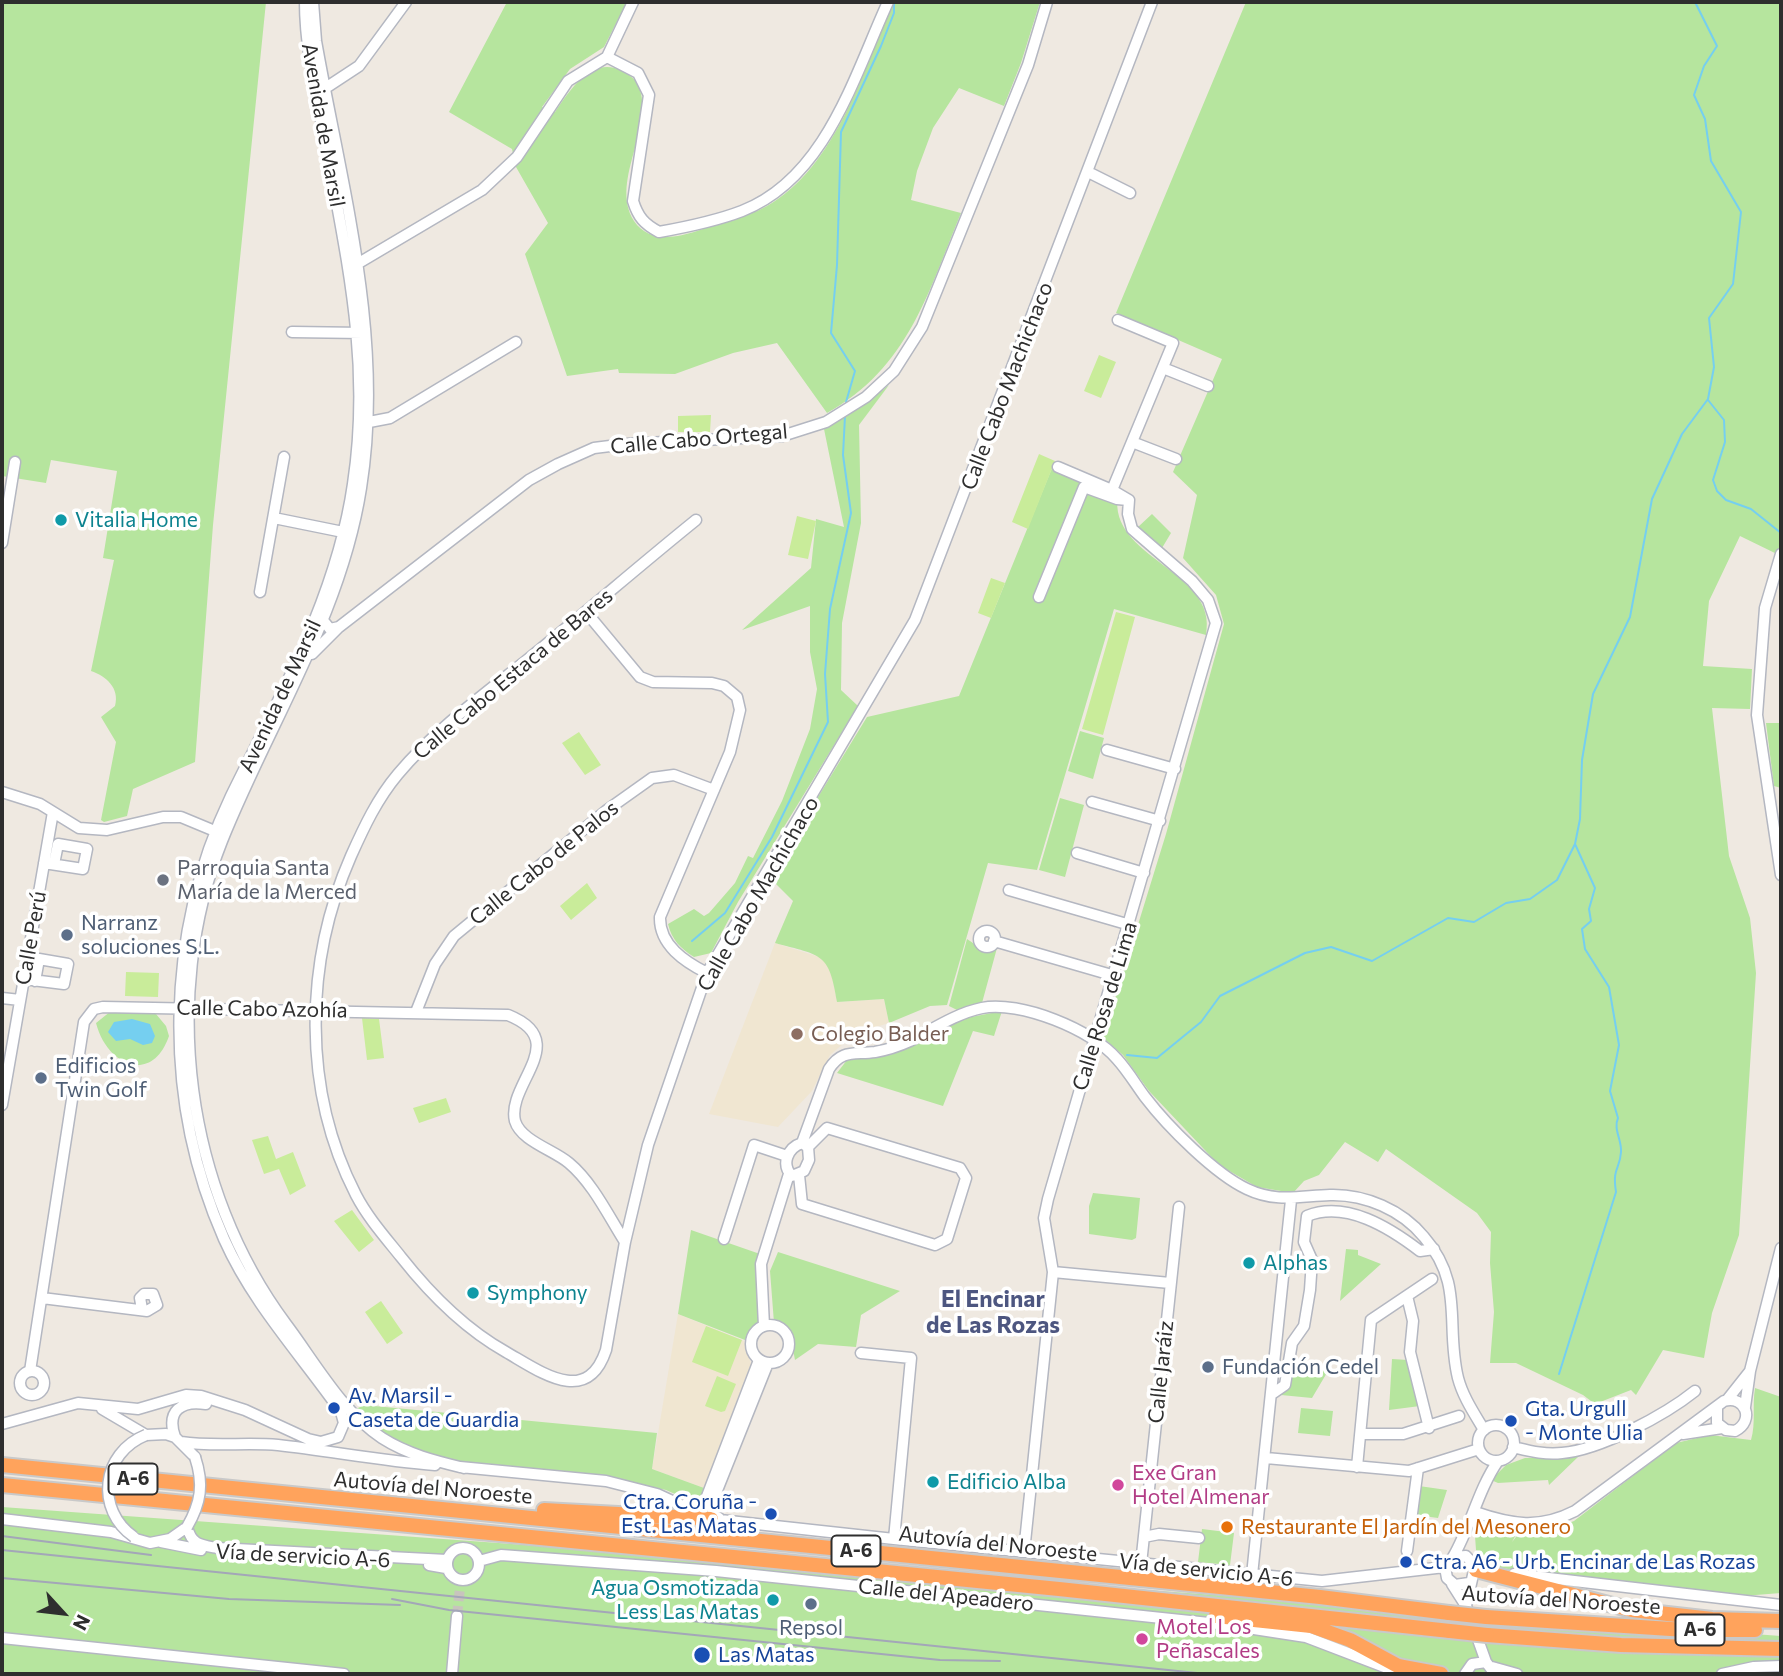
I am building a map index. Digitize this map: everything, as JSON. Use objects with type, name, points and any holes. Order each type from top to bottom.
[{"type":"highway","name":"Autovía del Noroeste","points":[[2,1465],[1307,1596],[1448,1614],[1686,1630],[1781,1630]]},
{"type":"highway","name":"Autovía del Noroeste","points":[[2,1485],[603,1547],[1059,1589],[1450,1632],[1483,1640],[1781,1649]]},
{"type":"highway","points":[[264,1493],[388,1496],[552,1511],[717,1520]]},
{"type":"highway","points":[[1473,1573],[1632,1610],[1712,1619],[1781,1621]]},
{"type":"highway","points":[[1059,1589],[1176,1611],[1311,1626],[1350,1640],[1398,1667],[1441,1674]]},
{"type":"street","name":"Avenida de Marsil","points":[[220,833],[324,624],[348,533],[365,423],[363,333],[305,2]]},
{"type":"street","name":"Avenida de Marsil","points":[[313,2],[320,92]]},
{"type":"street","points":[[320,92],[359,66],[406,2]]},
{"type":"street","points":[[353,266],[482,190],[517,157],[568,81],[607,57],[634,2]]},
{"type":"street","points":[[607,57],[638,73],[649,95],[633,201],[637,215],[646,225],[659,232],[697,225],[744,210],[794,178],[826,137],[888,2]]},
{"type":"street","name":"Calle Cabo Ortegal","points":[[307,659],[344,621],[529,480],[569,459],[594,449],[626,444],[782,436],[826,422],[866,397],[894,371],[922,327],[1028,65],[1046,2]]},
{"type":"street","name":"Calle Cabo Machichaco","points":[[314,1010],[322,1092],[338,1154],[357,1196],[415,1275],[475,1334],[549,1377],[578,1383],[591,1377],[601,1366],[606,1350],[625,1242],[648,1145],[708,974],[915,620],[1152,2]]},
{"type":"street","points":[[1088,172],[1130,193]]},
{"type":"street","points":[[1112,490],[1173,343],[1118,320]]},
{"type":"street","points":[[292,332],[363,333]]},
{"type":"street","points":[[365,423],[390,418],[516,342]]},
{"type":"street","points":[[1163,368],[1208,386]]},
{"type":"street","points":[[1132,442],[1176,459]]},
{"type":"street","points":[[260,592],[284,457]]},
{"type":"street","points":[[2,543],[15,462]]},
{"type":"street","points":[[1058,467],[1129,500]]},
{"type":"street","points":[[1039,597],[1084,486],[1117,499],[1129,500]]},
{"type":"street","name":"Calle Rosa de Lima","points":[[1024,1552],[1053,1272],[1044,1218],[1216,623],[1208,600],[1192,580],[1132,529],[1128,514],[1129,500]]},
{"type":"street","points":[[274,518],[348,533]]},
{"type":"street","name":"Calle Cabo Estaca de Bares","points":[[314,1010],[320,960],[337,889],[370,814],[398,774],[425,746],[696,520]]},
{"type":"street","name":"Avenida de Marsil","points":[[226,1404],[308,1440],[331,1441],[342,1430],[341,1412],[308,1361],[248,1283],[224,1239],[199,1166],[180,1064],[193,907],[220,833],[310,633],[348,533]]},
{"type":"street","points":[[1781,554],[1765,608],[1757,715],[1781,875]]},
{"type":"street","points":[[318,612],[330,629],[344,621],[330,604]]},
{"type":"street","points":[[586,612],[640,677],[653,682],[712,682],[724,686],[737,697],[740,710],[732,743],[664,905],[660,929],[678,954],[708,974]]},
{"type":"street","points":[[310,633],[324,624]]},
{"type":"street","points":[[1107,750],[1175,769]]},
{"type":"street","name":"Calle Cabo de Palos","points":[[416,1012],[435,964],[454,936],[607,810],[652,778],[674,775],[714,790]]},
{"type":"street","points":[[2,792],[25,797],[79,828],[107,831],[172,817],[220,833]]},
{"type":"street","points":[[1092,802],[1160,821]]},
{"type":"street","name":"Calle Perú","points":[[2,1105],[20,1000],[30,975],[50,859],[53,812]]},
{"type":"street","points":[[1076,853],[1144,873]]},
{"type":"street","points":[[1009,890],[1129,925]]},
{"type":"street","points":[[995,941],[1115,975]]},
{"type":"street","points":[[2,998],[20,1000]]},
{"type":"street","points":[[768,1326],[766,1266],[794,1175],[808,1160],[805,1145],[829,1069],[836,1059],[848,1052],[874,1052],[900,1046],[968,1012],[998,1006],[1053,1020],[1095,1041],[1116,1057],[1147,1100],[1214,1168],[1250,1191],[1292,1200],[1333,1195],[1375,1202],[1415,1227],[1434,1249],[1452,1294],[1459,1378],[1484,1430]]},
{"type":"street","name":"Calle Cabo Azohía","points":[[30,1371],[87,1015],[103,1007],[416,1012],[508,1015],[522,1020],[531,1030],[536,1052],[516,1106],[515,1119],[521,1132],[572,1165],[625,1242]]},
{"type":"street","points":[[724,1239],[754,1145],[787,1156],[827,1128],[960,1168],[966,1178],[947,1239],[935,1245],[802,1204],[787,1156]]},
{"type":"street","points":[[1252,1576],[1292,1200]]},
{"type":"street","name":"Calle Jaráiz","points":[[1142,1564],[1179,1207]]},
{"type":"street","points":[[1272,1394],[1284,1385],[1292,1343],[1304,1326],[1312,1260],[1304,1242],[1307,1216],[1317,1212],[1338,1212],[1369,1220],[1395,1232],[1420,1251],[1434,1249]]},
{"type":"street","points":[[1676,1436],[1722,1428],[1730,1431],[1743,1426],[1747,1419],[1745,1407],[1750,1371],[1781,1248]]},
{"type":"street","points":[[1053,1272],[1170,1283]]},
{"type":"street","points":[[1357,1467],[1371,1320],[1432,1279]]},
{"type":"street","points":[[1407,1296],[1413,1321],[1410,1352],[1429,1428]]},
{"type":"street","points":[[41,1298],[142,1309]]},
{"type":"street","points":[[768,1326],[786,1334],[789,1346],[780,1361],[764,1362],[752,1350],[752,1339],[768,1326]]},
{"type":"street","points":[[861,1353],[911,1358],[894,1539]]},
{"type":"street","name":"Avenida de Marsil","points":[[308,1361],[379,1436],[424,1458],[464,1468]]},
{"type":"street","points":[[657,1494],[700,1507],[704,1504],[764,1362]]},
{"type":"street","points":[[717,1520],[713,1515],[712,1503],[764,1362]]},
{"type":"street","points":[[1475,1512],[1504,1522],[1528,1525],[1555,1521],[1576,1511],[1727,1400],[1750,1371]]},
{"type":"street","points":[[1513,1447],[1551,1454],[1589,1447],[1664,1414],[1695,1391]]},
{"type":"street","points":[[2,1424],[64,1406],[88,1404],[151,1408],[186,1395],[226,1404]]},
{"type":"street","points":[[2,1519],[160,1542],[187,1527],[200,1500],[202,1486],[195,1457],[178,1439],[171,1418],[175,1410],[186,1403],[197,1403],[243,1414],[306,1443],[335,1444],[341,1440],[349,1423],[349,1413],[340,1396]]},
{"type":"street","points":[[134,1537],[122,1529],[109,1504],[108,1475],[121,1450],[132,1440],[151,1434],[172,1408],[184,1399],[226,1404]]},
{"type":"street","points":[[1727,1400],[1739,1402],[1745,1407]]},
{"type":"street","points":[[88,1404],[151,1434],[178,1439]]},
{"type":"street","points":[[1717,1408],[1716,1419],[1722,1428]]},
{"type":"street","points":[[1361,1434],[1403,1434],[1429,1428],[1460,1416]]},
{"type":"street","points":[[1485,1480],[1479,1438],[1484,1430],[1496,1425],[1505,1427],[1512,1436],[1513,1447],[1508,1456],[1498,1461],[1485,1480],[1465,1536],[1445,1567],[1445,1575],[1466,1606],[1483,1640],[1488,1666]]},
{"type":"street","name":"Vía de servicio A-6","points":[[178,1439],[206,1446],[278,1445],[364,1460],[606,1481],[657,1494],[717,1520],[1252,1576],[1322,1581],[1445,1567]]},
{"type":"street","points":[[1266,1458],[1409,1471],[1482,1452],[1498,1461]]},
{"type":"street","points":[[1407,1551],[1418,1468]]},
{"type":"street","name":"Vía de servicio A-6","points":[[187,1527],[191,1540],[197,1545],[217,1548],[447,1564]]},
{"type":"street","points":[[1144,1537],[1159,1534],[1199,1538]]},
{"type":"street","points":[[1465,1536],[1466,1556],[1473,1573],[1466,1606]]},
{"type":"street","name":"Vía de servicio A-6","points":[[160,1542],[242,1555],[395,1559],[447,1564]]},
{"type":"street","points":[[463,1548],[470,1550],[479,1561],[476,1574],[461,1580],[447,1564],[456,1549],[463,1548]]},
{"type":"street","name":"Calle del Apeadero","points":[[479,1561],[502,1555],[716,1572],[1228,1625],[1306,1637],[1379,1666],[1408,1674]]},
{"type":"street","points":[[1453,1557],[1466,1556]]},
{"type":"street","points":[[1452,1584],[1458,1586],[1473,1573],[1496,1572],[1781,1605]]},
{"type":"street","points":[[452,1674],[457,1616]]},
{"type":"street","points":[[2,1638],[344,1674]]},
{"type":"street","points":[[1465,1674],[1468,1668],[1488,1666],[1517,1674]]},
{"type":"street","points":[[1722,1674],[1754,1667],[1781,1666]]},
{"type":"shaded area","name":"Colegio Balder","points":[[775,943],[823,958],[832,973],[837,1002],[884,999],[889,1023],[856,1033],[830,1055],[812,1091],[778,1127],[709,1114]]},
{"type":"shaded area","points":[[678,1314],[744,1341],[751,1364],[704,1488],[652,1469]]},
{"type":"green space","points":[[2,2],[266,2],[213,525],[195,762],[133,789],[127,816],[104,822],[101,820],[116,742],[101,717],[115,706],[116,700],[114,688],[102,676],[91,671],[114,560],[103,558],[117,471],[51,460],[46,483],[2,476]]},
{"type":"green space","points":[[507,2],[627,2],[604,47],[570,69],[542,107],[555,112],[580,80],[600,68],[611,67],[623,71],[636,81],[642,97],[642,115],[627,187],[628,205],[640,228],[655,236],[671,237],[750,214],[767,206],[791,189],[812,167],[845,115],[894,2],[1040,2],[1004,106],[959,88],[933,128],[917,171],[911,200],[961,213],[925,300],[896,351],[855,395],[827,413],[777,343],[733,353],[675,374],[619,373],[618,369],[567,376],[525,254],[548,223],[516,167],[512,149],[449,112]]},
{"type":"green space","points":[[1246,2],[1781,2],[1781,556],[1740,536],[1709,601],[1703,666],[1752,669],[1750,709],[1712,708],[1729,856],[1750,918],[1756,973],[1739,1235],[1712,1313],[1704,1358],[1663,1350],[1636,1395],[1631,1390],[1595,1404],[1583,1395],[1516,1363],[1490,1363],[1494,1312],[1490,1263],[1491,1232],[1477,1213],[1386,1149],[1378,1162],[1345,1142],[1319,1175],[1304,1181],[1293,1193],[1257,1187],[1219,1165],[1149,1091],[1123,1055],[1103,1038],[1166,834],[1224,624],[1216,595],[1183,558],[1197,495],[1173,472],[1222,359],[1116,313]]},
{"type":"green space","points":[[1099,355],[1116,362],[1101,398],[1084,391]]},
{"type":"green space","points":[[889,385],[859,425],[861,523],[842,623],[841,690],[858,706],[738,902],[711,953],[694,957],[677,943],[668,924],[694,909],[704,916],[709,913],[735,883],[748,856],[753,858],[782,801],[810,729],[817,689],[810,652],[810,606],[742,630],[811,568],[816,519],[844,527],[824,429]]},
{"type":"green space","points":[[711,415],[710,432],[678,432],[678,416]]},
{"type":"green space","points":[[1039,454],[1055,461],[1028,529],[1012,522]]},
{"type":"green space","points":[[1052,468],[1118,495],[1119,517],[1129,535],[1196,595],[1206,613],[1206,635],[1114,609],[1037,870],[988,863],[947,1005],[930,1006],[889,1023],[884,999],[837,1002],[831,974],[821,959],[775,943],[793,901],[769,877],[867,717],[959,696]]},
{"type":"green space","points":[[1152,514],[1171,533],[1162,548],[1138,527]]},
{"type":"green space","points":[[797,516],[816,521],[808,559],[788,555]]},
{"type":"green space","points":[[991,578],[1005,583],[991,618],[978,613]]},
{"type":"green space","points":[[1116,612],[1135,617],[1103,735],[1082,729]]},
{"type":"green space","points":[[1766,723],[1781,723],[1781,788],[1774,786]]},
{"type":"green space","points":[[1080,731],[1104,738],[1093,779],[1068,771]]},
{"type":"green space","points":[[579,732],[601,765],[585,775],[562,743]]},
{"type":"green space","points":[[1060,798],[1084,805],[1065,877],[1039,870]]},
{"type":"green space","points":[[587,883],[597,898],[571,920],[560,906]]},
{"type":"green space","points":[[967,939],[982,949],[997,948],[982,1003],[957,1010],[949,1006]]},
{"type":"green space","points":[[126,972],[159,973],[158,997],[125,996]]},
{"type":"green space","points":[[111,1011],[156,1014],[166,1026],[169,1036],[152,1061],[141,1065],[130,1064],[119,1059],[110,1050],[96,1023]]},
{"type":"green space","points":[[1002,1011],[994,1036],[973,1031],[943,1106],[837,1073],[847,1060],[896,1053],[966,1018]]},
{"type":"green space","points":[[362,1018],[379,1019],[384,1058],[367,1060]]},
{"type":"green space","points":[[446,1098],[451,1112],[419,1123],[413,1108]]},
{"type":"green space","points":[[268,1136],[276,1159],[293,1152],[306,1186],[290,1195],[279,1169],[264,1174],[252,1140]]},
{"type":"green space","points":[[1093,1193],[1140,1198],[1136,1238],[1132,1240],[1089,1234],[1089,1206]]},
{"type":"green space","points":[[352,1210],[374,1240],[359,1252],[334,1221]]},
{"type":"green space","points":[[691,1230],[760,1254],[761,1323],[751,1330],[745,1340],[678,1314]]},
{"type":"green space","points":[[1346,1249],[1358,1250],[1358,1255],[1381,1264],[1340,1301]]},
{"type":"green space","points":[[778,1252],[900,1291],[861,1315],[856,1347],[818,1344],[795,1360],[789,1329],[774,1323],[770,1271]]},
{"type":"green space","points":[[381,1301],[403,1333],[387,1344],[365,1312]]},
{"type":"green space","points":[[706,1326],[742,1340],[728,1376],[692,1362]]},
{"type":"green space","points":[[1392,1359],[1408,1360],[1420,1406],[1389,1410]]},
{"type":"green space","points":[[1292,1367],[1328,1371],[1312,1398],[1281,1395],[1288,1387]]},
{"type":"green space","points":[[717,1376],[736,1384],[725,1411],[721,1412],[705,1406]]},
{"type":"green space","points":[[1755,1388],[1781,1397],[1781,1593],[1743,1596],[1482,1566],[1483,1557],[1476,1550],[1475,1536],[1482,1523],[1518,1531],[1512,1542],[1520,1532],[1550,1530],[1574,1521],[1676,1443],[1710,1435],[1751,1440]]},
{"type":"green space","points":[[364,1405],[657,1433],[652,1469],[704,1488],[700,1501],[695,1503],[666,1490],[609,1478],[455,1462],[394,1442],[356,1409]]},
{"type":"green space","points":[[1301,1408],[1333,1411],[1330,1436],[1298,1433]]},
{"type":"green space","points":[[1578,1457],[1549,1485],[1548,1480],[1498,1483],[1491,1480],[1506,1465],[1525,1458]]},
{"type":"green space","points":[[1419,1486],[1447,1490],[1438,1518],[1416,1515]]},
{"type":"green space","points":[[2,1507],[1781,1636],[1781,1674],[2,1674]]},
{"type":"green space","points":[[1202,1529],[1234,1533],[1230,1565],[1198,1562]]},
{"type":"water","points":[[132,1019],[150,1024],[155,1036],[152,1043],[143,1045],[130,1039],[116,1041],[108,1032],[114,1022]]},
{"type":"waterway","points":[[846,402],[855,371],[831,333],[837,265],[841,132],[881,46],[894,13],[894,2]]},
{"type":"waterway","points":[[1127,1055],[1157,1058],[1201,1022],[1220,996],[1305,953],[1331,947],[1372,961],[1448,918],[1474,922],[1506,903],[1530,899],[1557,880],[1575,844],[1580,819],[1582,760],[1593,694],[1630,617],[1652,499],[1682,434],[1708,399],[1714,367],[1709,318],[1733,284],[1741,212],[1711,161],[1705,119],[1694,95],[1704,66],[1717,46],[1695,2]]},
{"type":"waterway","points":[[1708,400],[1724,420],[1725,442],[1713,480],[1717,491],[1726,500],[1751,509],[1781,533]]},
{"type":"waterway","points":[[692,941],[725,913],[772,837],[828,722],[825,674],[830,609],[851,513],[843,455],[845,416]]},
{"type":"waterway","points":[[1559,1374],[1616,1192],[1615,1178],[1621,1152],[1616,1126],[1618,1118],[1610,1091],[1619,1045],[1609,987],[1585,949],[1582,929],[1591,921],[1589,909],[1595,888],[1575,844]]},
{"type":"tunnel","points":[[457,1616],[460,1588]]},
{"type":"railway","points":[[2,1536],[151,1555]]},
{"type":"railway","points":[[2,1550],[1207,1674]]},
{"type":"railway","points":[[2,1578],[229,1599],[400,1605]]},
{"type":"railway","points":[[392,1599],[449,1610],[940,1660],[1000,1661]]},
{"type":"place","name":"Vitalia Home","points":[[61,520]]},
{"type":"place","name":"Parroquia Santa María de la Merced","points":[[163,880]]},
{"type":"place","name":"Narranz soluciones S.L.","points":[[67,935]]},
{"type":"place","name":"Colegio Balder","points":[[797,1034]]},
{"type":"place","name":"Edificios Twin Golf","points":[[41,1078]]},
{"type":"place","name":"Alphas","points":[[1249,1263]]},
{"type":"place","name":"Symphony","points":[[473,1293]]},
{"type":"place","name":"Fundación Cedel","points":[[1208,1367]]},
{"type":"place","name":"Av. Marsil - Caseta de Guardia","points":[[334,1408]]},
{"type":"place","name":"Gta. Urgull - Monte Ulia","points":[[1511,1421]]},
{"type":"place","name":"Edificio Alba","points":[[933,1482]]},
{"type":"place","name":"Exe Gran Hotel Almenar","points":[[1118,1485]]},
{"type":"place","name":"Ctra. Coruña - Est. Las Matas","points":[[771,1514]]},
{"type":"place","name":"Restaurante El Jardín del Mesonero","points":[[1227,1527]]},
{"type":"place","name":"Ctra. A6 - Urb. Encinar de Las Rozas","points":[[1406,1562]]},
{"type":"place","name":"Agua Osmotizada Less Las Matas","points":[[773,1600]]},
{"type":"place","name":"Repsol","points":[[811,1604]]},
{"type":"place","name":"Motel Los Peñascales","points":[[1142,1639]]},
{"type":"place","name":"Las Matas","points":[[702,1655]]},
{"type":"district","name":"El Encinar de Las Rozas","points":[[993,1312]]}]
